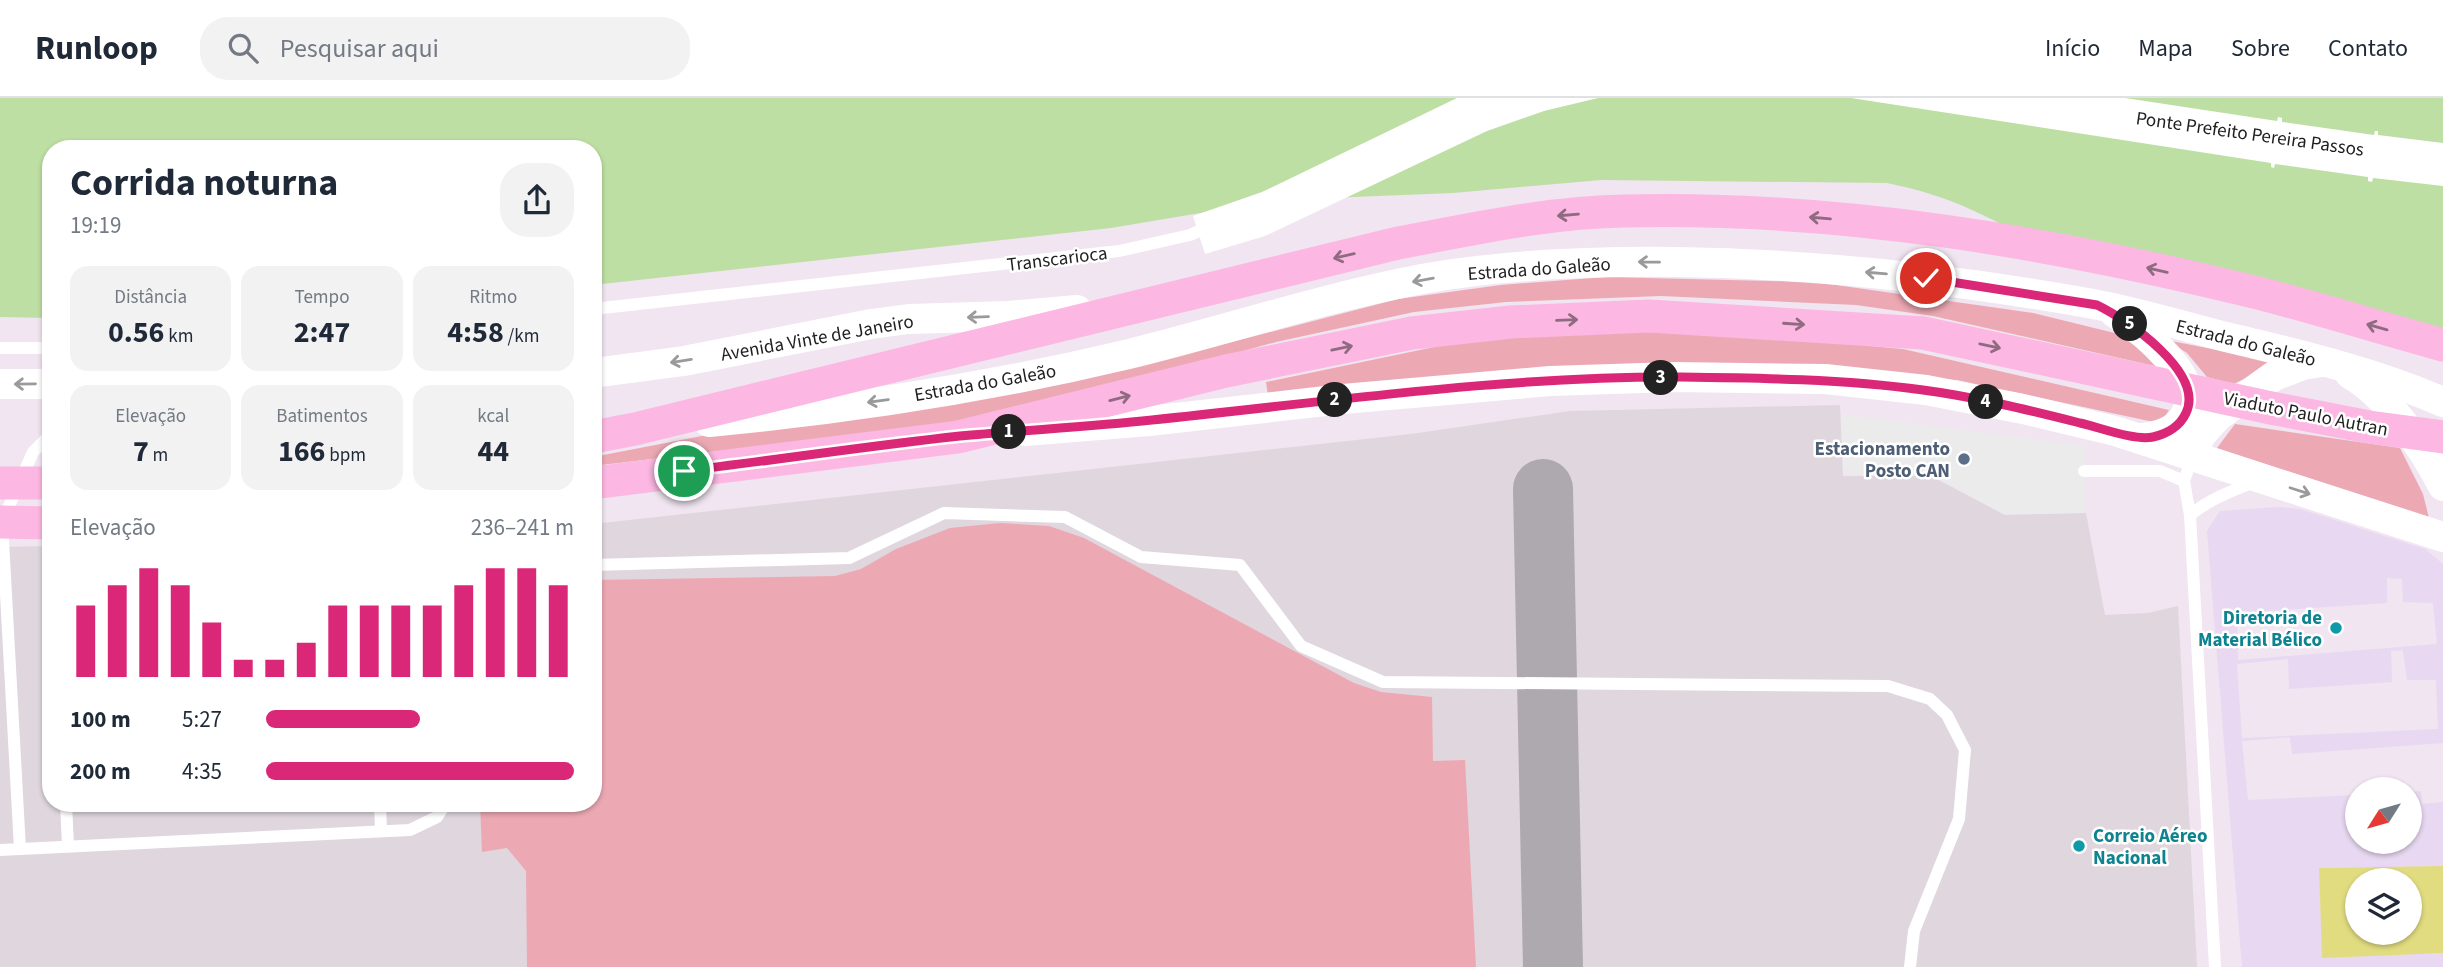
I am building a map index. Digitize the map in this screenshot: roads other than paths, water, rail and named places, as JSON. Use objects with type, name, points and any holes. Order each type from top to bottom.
[{"type":"main road","name":"Estrada do Galeão","points":[[602,435],[1398,243],[1522,220],[1623,211],[1764,213],[1936,228],[2110,260],[2259,293],[2443,345]]},
{"type":"main road","name":"Viaduto Paulo Autran","points":[[958,436],[1253,366],[1412,333],[1511,322],[1649,316],[1923,333],[2271,408],[2443,437]]},
{"type":"main road","points":[[602,482],[958,436]]},
{"type":"main road","points":[[1,522],[42,523]]},
{"type":"street","name":"Estrada do Galeão","points":[[635,429],[745,419],[888,400],[1048,372],[1185,340],[1295,308],[1423,279],[1495,269],[1607,261],[1771,264],[1926,278],[2097,305],[2328,362],[2401,384],[2443,401]]},
{"type":"street","name":"Avenida Vinte de Janeiro","points":[[602,372],[684,361],[909,319],[1065,311],[1168,298]]},
{"type":"street","points":[[2097,305],[2117,315],[2149,340],[2172,363],[2188,388],[2189,409],[2183,420],[2138,454]]},
{"type":"street","points":[[2188,469],[2200,436],[2218,416],[2281,373],[2303,365],[2328,362],[2358,379],[2378,396],[2431,463],[2443,486]]},
{"type":"street","points":[[958,436],[1149,421],[1343,399],[1550,381],[1674,377],[1825,379],[1926,390],[2023,409],[2138,454],[2188,469],[2262,480],[2443,537]]},
{"type":"street","points":[[0,384],[42,384]]},
{"type":"lane","name":"Transcarioca","points":[[602,308],[1119,251],[1190,235],[1492,98]]},
{"type":"lane","name":"Ponte Prefeito Pereira Passos","points":[[2017,98],[2181,124],[2443,160]]},
{"type":"lane","points":[[0,348],[42,348]]},
{"type":"lane","points":[[20,849],[1,522],[23,483],[33,453],[42,444]]},
{"type":"lane","points":[[2084,471],[2138,454]]},
{"type":"lane","points":[[2188,469],[2215,967]]},
{"type":"lane","points":[[2190,515],[2225,492],[2262,480]]},
{"type":"lane","points":[[602,565],[849,558],[944,513],[1065,517],[1141,557],[1240,565],[1301,646],[1383,682],[1888,686],[1930,699],[1947,715],[1965,750],[1959,819],[1914,931],[1910,967]]},
{"type":"lane","points":[[66,812],[68,846]]},
{"type":"lane","points":[[380,812],[381,831]]},
{"type":"lane","points":[[436,812],[437,817]]},
{"type":"lane","points":[[0,850],[410,830],[437,817],[440,812]]},
{"type":"place","name":"Estacionamento Posto CAN","points":[[1964,459]]},
{"type":"place","name":"Diretoria de Material Bélico","points":[[2336,628]]},
{"type":"place","name":"Correio Aéreo Nacional","points":[[2079,846]]}]
